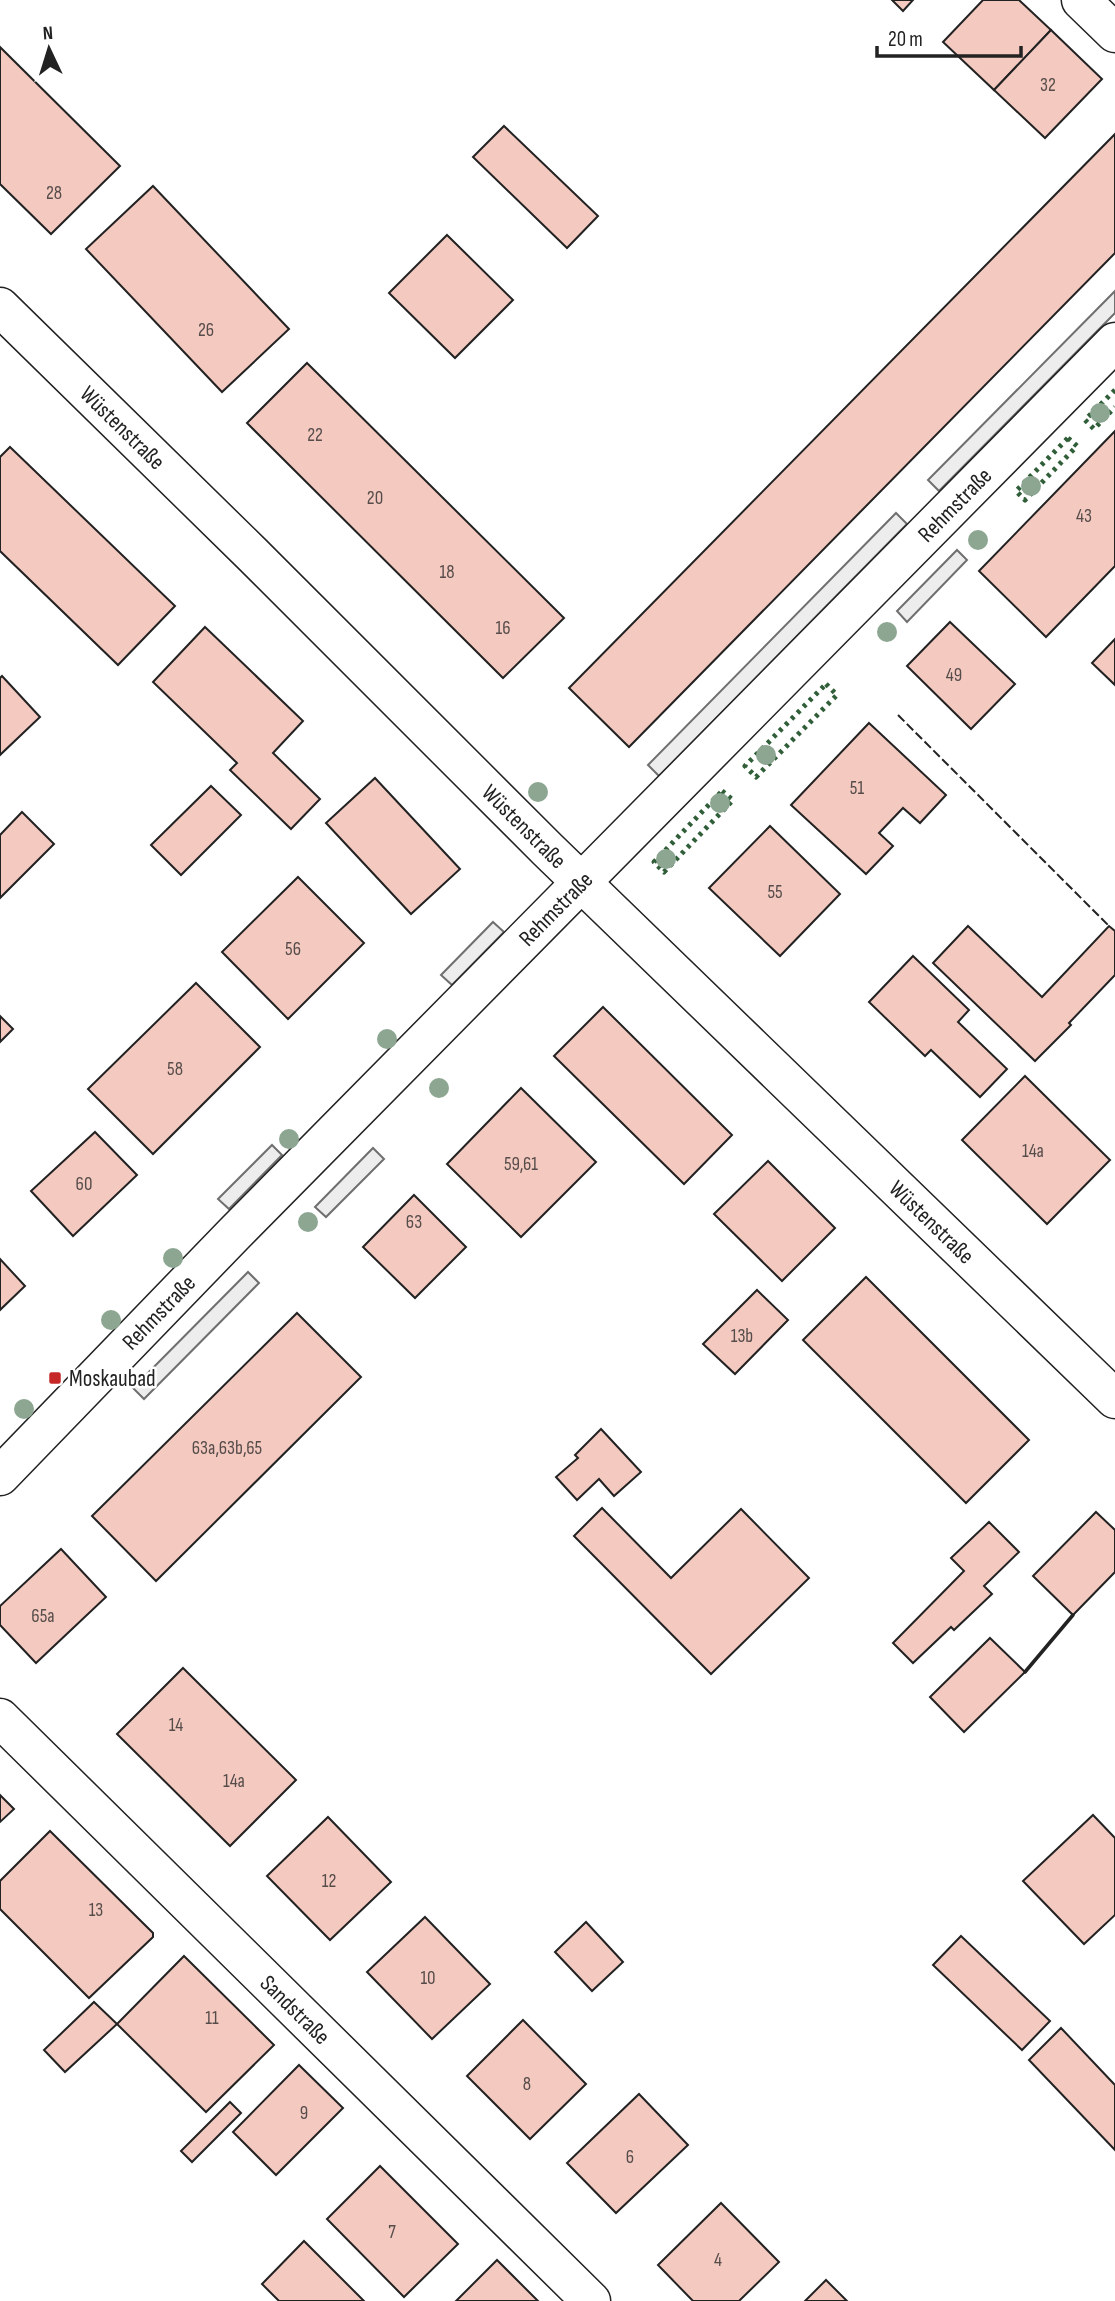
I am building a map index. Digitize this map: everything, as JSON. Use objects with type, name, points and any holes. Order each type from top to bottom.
[{"type":"street","points":[[1081,0],[1115,33]]},
{"type":"street","name":"Wüstenstraße","points":[[0,307],[253,554],[582,882],[1115,1399]]},
{"type":"street","name":"Rehmstraße","points":[[0,1476],[115,1354],[1115,342]]},
{"type":"street","name":"Sandstraße","points":[[0,1718],[591,2301]]},
{"type":"shaded area","points":[[1115,291],[1115,313],[939,491],[928,480]]},
{"type":"shaded area","points":[[896,513],[907,524],[659,776],[648,765]]},
{"type":"shaded area","points":[[957,550],[967,560],[907,622],[897,611]]},
{"type":"shaded area","points":[[493,922],[504,932],[452,985],[441,975]]},
{"type":"shaded area","points":[[272,1145],[282,1155],[229,1209],[218,1199]]},
{"type":"shaded area","points":[[373,1148],[384,1159],[326,1217],[315,1207]]},
{"type":"shaded area","points":[[248,1272],[259,1283],[144,1399],[133,1388]]},
{"type":"building","points":[[892,0],[913,0],[903,11]]},
{"type":"building","points":[[983,0],[1019,0],[1051,30],[994,90],[943,42]]},
{"type":"building","points":[[1051,30],[1102,79],[1045,138],[994,90]]},
{"type":"building","points":[[0,47],[120,166],[51,234],[0,184]]},
{"type":"building","points":[[504,126],[598,216],[567,248],[473,157]]},
{"type":"building","points":[[1115,134],[1115,253],[629,747],[569,688]]},
{"type":"building","points":[[153,186],[289,329],[222,392],[86,249]]},
{"type":"building","points":[[447,235],[513,300],[455,358],[389,293]]},
{"type":"building","points":[[307,363],[564,618],[503,678],[247,423]]},
{"type":"building","points":[[1115,431],[1115,566],[1046,637],[979,571]]},
{"type":"building","points":[[10,447],[175,606],[118,665],[0,551],[0,457]]},
{"type":"building","points":[[950,622],[1015,684],[971,729],[907,666]]},
{"type":"building","points":[[205,627],[303,721],[273,753],[320,799],[291,829],[230,770],[237,763],[153,682]]},
{"type":"building","points":[[1115,639],[1115,685],[1092,663]]},
{"type":"building","points":[[2,676],[40,717],[0,755],[0,678]]},
{"type":"building","points":[[869,723],[946,795],[920,823],[903,808],[879,833],[893,846],[866,874],[791,805]]},
{"type":"building","points":[[375,778],[460,869],[411,914],[326,823]]},
{"type":"building","points":[[211,786],[241,815],[181,875],[151,845]]},
{"type":"building","points":[[22,812],[54,844],[0,898],[0,835]]},
{"type":"building","points":[[770,826],[840,894],[780,956],[709,888]]},
{"type":"building","points":[[298,877],[364,943],[288,1019],[222,952]]},
{"type":"building","points":[[968,926],[1042,997],[1109,926],[1115,931],[1115,975],[1035,1061],[933,963]]},
{"type":"building","points":[[913,956],[969,1010],[958,1022],[1007,1069],[980,1097],[931,1050],[925,1056],[869,1002]]},
{"type":"building","points":[[196,983],[260,1047],[153,1154],[88,1089]]},
{"type":"building","points":[[603,1007],[732,1135],[684,1184],[554,1056]]},
{"type":"building","points":[[0,1016],[13,1029],[0,1042]]},
{"type":"building","points":[[1025,1076],[1110,1160],[1047,1224],[962,1140]]},
{"type":"building","points":[[521,1088],[596,1162],[521,1237],[447,1164]]},
{"type":"building","points":[[95,1132],[137,1175],[73,1236],[31,1191]]},
{"type":"building","points":[[768,1161],[835,1228],[782,1281],[714,1214]]},
{"type":"building","points":[[414,1195],[466,1247],[415,1298],[363,1247]]},
{"type":"building","points":[[0,1259],[25,1286],[0,1310]]},
{"type":"building","points":[[866,1277],[1029,1440],[966,1503],[803,1340]]},
{"type":"building","points":[[757,1290],[788,1320],[735,1374],[703,1344]]},
{"type":"building","points":[[297,1313],[361,1377],[156,1581],[92,1516]]},
{"type":"building","points":[[601,1429],[641,1472],[614,1496],[599,1479],[577,1500],[556,1477],[578,1458],[575,1455]]},
{"type":"building","points":[[602,1508],[671,1578],[741,1509],[809,1578],[711,1674],[574,1536]]},
{"type":"building","points":[[1096,1512],[1115,1530],[1115,1572],[1073,1615],[1033,1576]]},
{"type":"building","points":[[989,1522],[1019,1552],[984,1586],[992,1594],[954,1630],[951,1627],[913,1663],[893,1643],[964,1571],[951,1558]]},
{"type":"building","points":[[61,1549],[106,1597],[36,1663],[0,1625],[0,1606]]},
{"type":"building","points":[[990,1638],[1025,1672],[964,1732],[930,1697]]},
{"type":"building","points":[[183,1668],[296,1780],[230,1846],[117,1734]]},
{"type":"building","points":[[0,1795],[14,1809],[0,1822]]},
{"type":"building","points":[[1093,1815],[1115,1838],[1115,1915],[1084,1944],[1023,1881]]},
{"type":"building","points":[[328,1817],[391,1882],[330,1940],[267,1876]]},
{"type":"building","points":[[50,1831],[153,1933],[153,1937],[89,1998],[0,1909],[0,1881]]},
{"type":"building","points":[[425,1917],[490,1984],[432,2039],[367,1972]]},
{"type":"building","points":[[586,1922],[623,1962],[592,1991],[555,1952]]},
{"type":"building","points":[[961,1936],[1050,2021],[1022,2050],[933,1965]]},
{"type":"building","points":[[184,1956],[274,2045],[206,2112],[117,2024]]},
{"type":"building","points":[[94,2002],[117,2024],[65,2072],[44,2050]]},
{"type":"building","points":[[523,2020],[586,2084],[530,2139],[467,2076]]},
{"type":"building","points":[[1061,2028],[1115,2085],[1115,2150],[1029,2060]]},
{"type":"building","points":[[299,2065],[343,2108],[276,2175],[233,2132]]},
{"type":"building","points":[[639,2094],[688,2145],[616,2213],[567,2163]]},
{"type":"building","points":[[230,2102],[241,2113],[192,2162],[181,2151]]},
{"type":"building","points":[[380,2166],[458,2244],[404,2297],[327,2219]]},
{"type":"building","points":[[721,2203],[779,2262],[739,2301],[693,2301],[658,2265]]},
{"type":"building","points":[[304,2241],[364,2301],[279,2301],[262,2284]]},
{"type":"building","points":[[497,2260],[538,2301],[456,2301]]},
{"type":"building","points":[[826,2280],[847,2301],[805,2301]]},
{"type":"hedge","points":[[1115,390],[1085,420],[1094,429],[1115,407]]},
{"type":"hedge","points":[[1068,438],[1077,446],[1025,500],[1016,491],[1068,438]]},
{"type":"hedge","points":[[826,684],[837,695],[756,777],[745,766],[826,684]]},
{"type":"hedge","points":[[722,791],[733,800],[664,872],[654,862],[722,791]]},
{"type":"fence","points":[[898,715],[1109,926]]},
{"type":"wall","points":[[1025,1672],[1073,1615]]},
{"type":"place","name":"Moskaubad","points":[[55,1378]]}]
